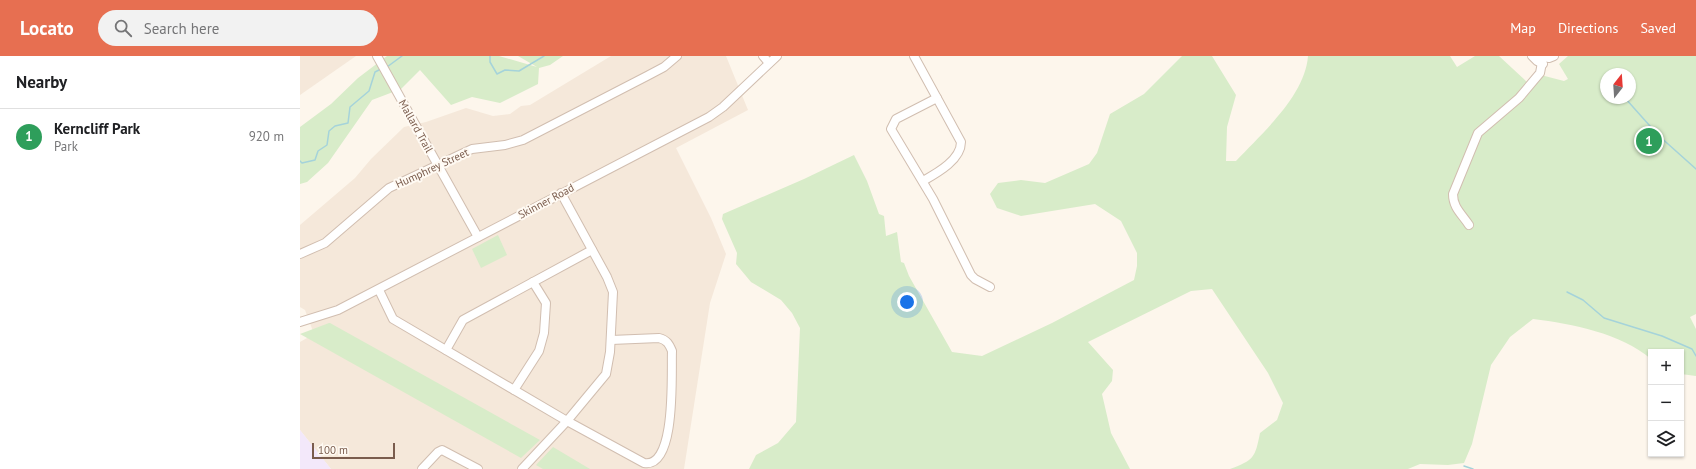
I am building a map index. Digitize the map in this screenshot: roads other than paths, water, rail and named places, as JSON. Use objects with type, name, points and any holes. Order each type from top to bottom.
[{"type":"street","name":"Mallard Trail","points":[[377,56],[478,238]]},
{"type":"street","name":"Humphrey Street","points":[[300,254],[325,244],[389,188],[472,150],[505,145],[524,140],[664,67],[676,56]]},
{"type":"street","points":[[763,56],[769,63]]},
{"type":"street","name":"Skinner Road","points":[[300,322],[338,310],[380,290],[708,117],[723,107],[777,56]]},
{"type":"street","points":[[914,56],[960,138],[961,146],[954,159],[944,168],[923,181]]},
{"type":"street","points":[[1532,56],[1536,61],[1554,56]]},
{"type":"street","points":[[1469,225],[1456,208],[1453,202],[1453,194],[1474,139],[1483,128],[1519,98],[1540,73],[1542,59]]},
{"type":"street","points":[[937,98],[896,119],[892,125],[892,134],[923,181],[971,275],[981,283],[990,287]]},
{"type":"street","points":[[522,469],[567,421],[606,374],[611,340],[613,292],[607,277],[561,194]]},
{"type":"street","points":[[446,350],[463,320],[592,250]]},
{"type":"street","points":[[514,390],[540,351],[544,333],[546,303],[533,282]]},
{"type":"street","points":[[380,290],[393,319],[567,421],[644,463],[650,464],[656,462],[663,453],[668,438],[672,351],[669,344],[659,338],[611,340]]},
{"type":"street","points":[[422,469],[438,452],[442,450],[478,469]]},
{"type":"waterway","points":[[387,67],[402,56]]},
{"type":"waterway","points":[[490,56],[490,62],[497,74],[505,70],[519,71],[544,56]]},
{"type":"waterway","points":[[300,161],[302,163],[315,160],[318,151],[327,145],[329,131],[335,126],[348,123],[350,107],[369,91],[375,72],[381,69]]},
{"type":"waterway","points":[[1630,104],[1658,135],[1696,169]]},
{"type":"waterway","points":[[1567,292],[1583,300],[1604,318],[1662,336],[1692,349],[1696,356]]},
{"type":"waterway","points":[[1464,466],[1473,469]]},
{"type":"place","name":"Kerncliff Park","points":[[1649,141]]}]
